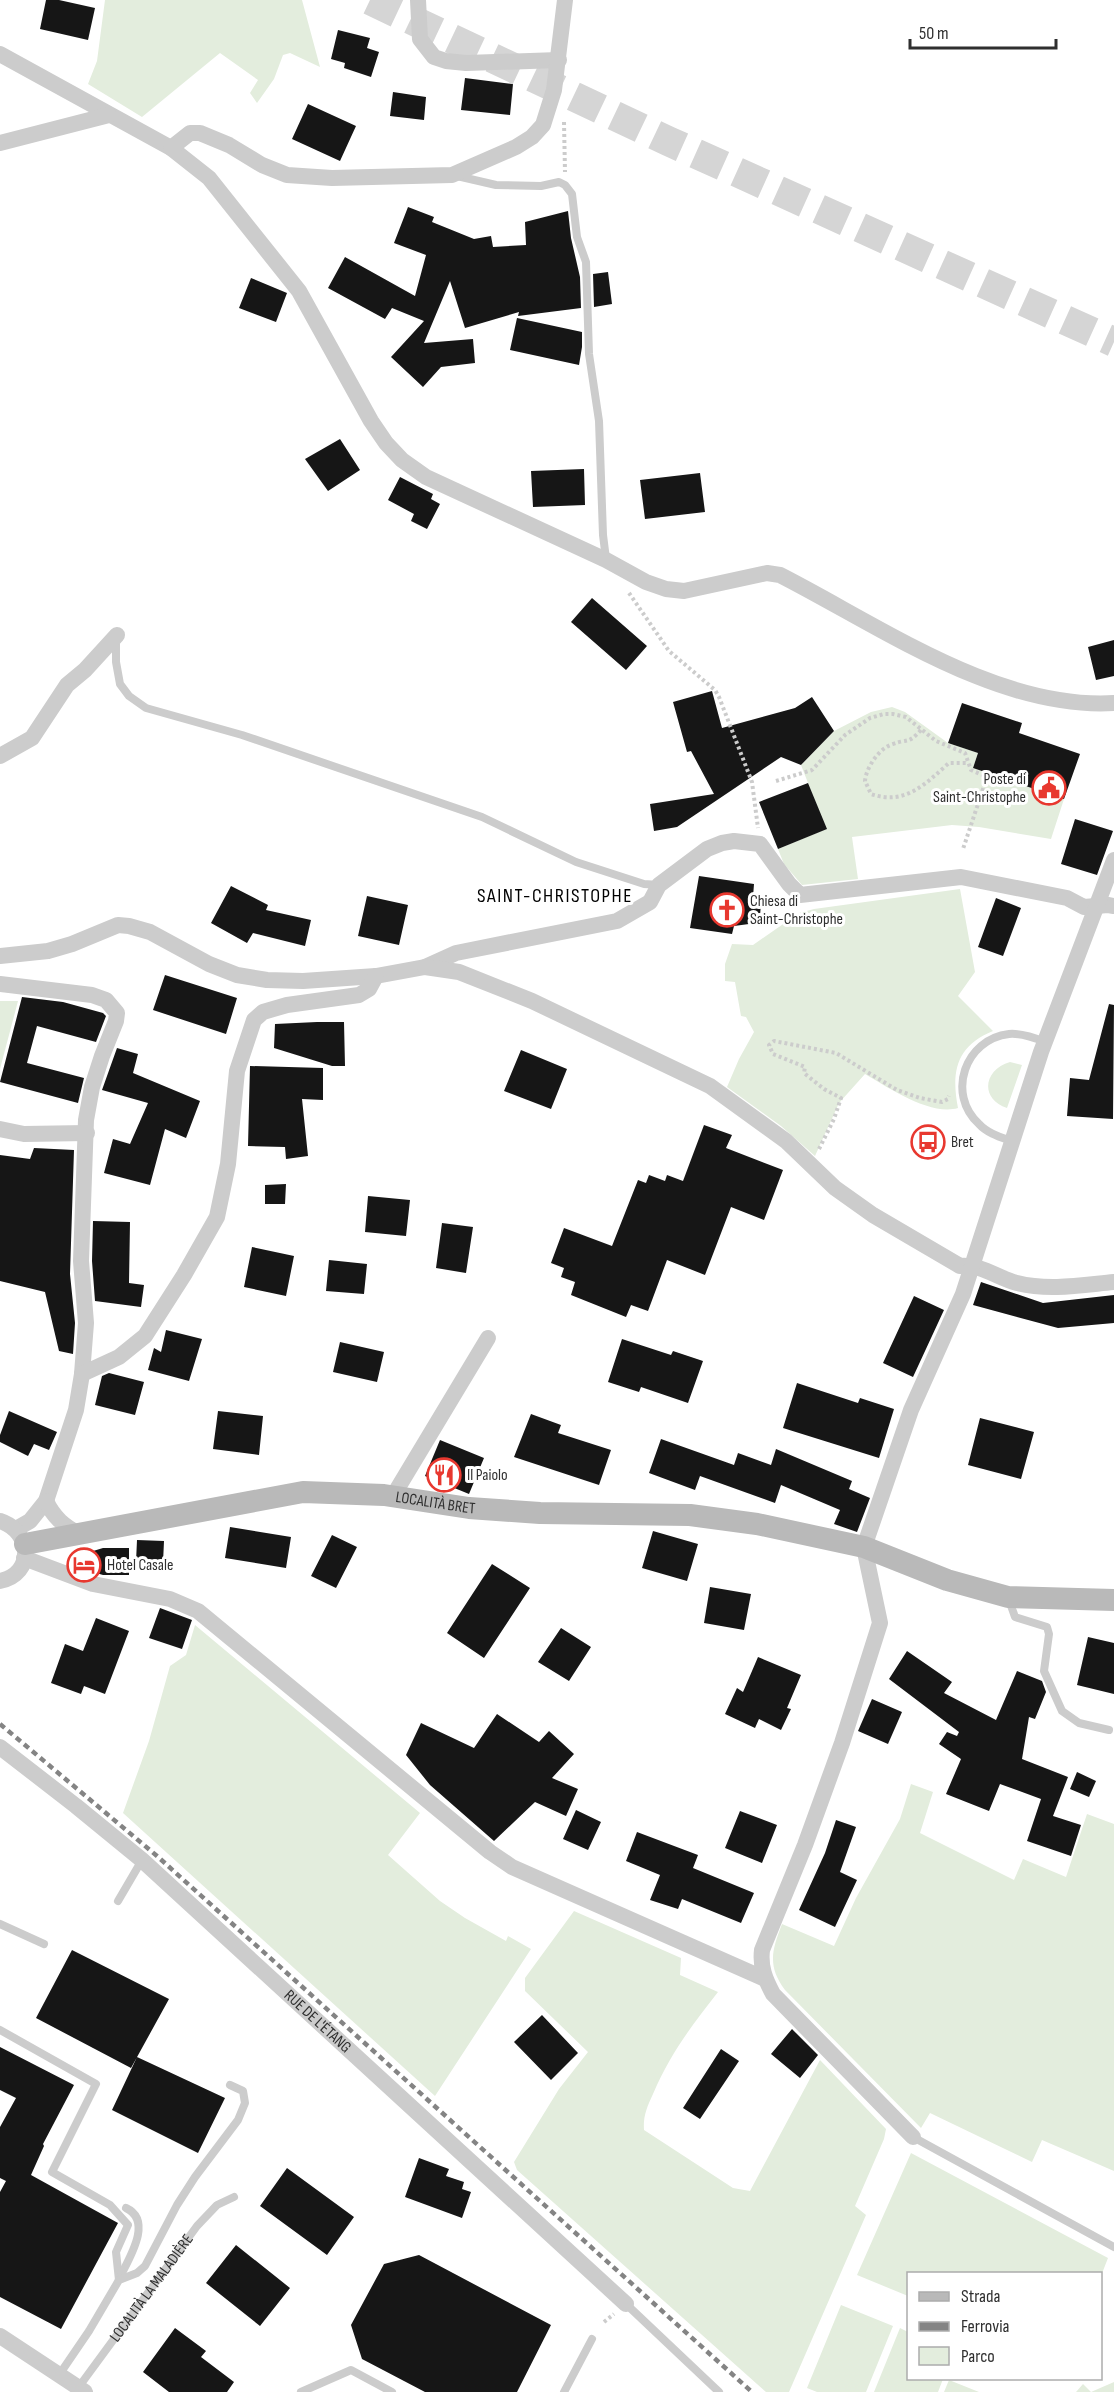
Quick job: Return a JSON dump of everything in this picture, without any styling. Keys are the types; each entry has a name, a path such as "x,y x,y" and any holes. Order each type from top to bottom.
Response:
{"street":[{"path":"418,0 420,39 434,57 466,63 559,60"},
{"path":"171,148 190,132 201,133 228,145 262,165 287,174 332,178 452,175 516,147 532,137 543,125 554,90 565,0"},
{"path":"0,54 171,148 209,178 299,291 371,421 386,443 402,460 426,477 606,560 646,582 666,589 684,591 767,573 780,575 866,623 994,684 1033,694 1096,704 1114,703"},
{"path":"0,143 109,115"},
{"path":"0,756 32,738 67,685 85,670 117,635"},
{"path":"0,956 56,949 118,926 150,932 210,964 237,975 267,980 303,981 376,976 425,967 456,953 617,921 650,902 659,885 707,849 734,841 760,844 789,884 800,895 961,877 1067,898 1084,907 1114,906"},
{"path":"913,2136 774,1994 765,1979 760,1963 762,1950 805,1845 835,1763 880,1623 857,1545 911,1410 952,1322 1045,1042 1114,860"},
{"path":"425,967 459,972 532,1001 710,1086 786,1141 835,1188 873,1215 960,1266 972,1265 1016,1283 1046,1287 1114,1282"},
{"path":"82,1374 119,1357 145,1336 179,1283 217,1216 228,1164 237,1071 254,1020 263,1012 287,1005 359,995 369,989 376,976"},
{"path":"0,984 92,995 105,1000 117,1012 116,1021 92,1086 86,1120 81,1214 81,1261 86,1323 82,1374 76,1410 46,1501 30,1521 22,1544 20,1569 14,1575 0,1581"},
{"path":"0,1129 24,1134 87,1133"},
{"path":"393,1496 488,1338"},
{"name":"LOCALITÀ BRET","path":"22,1544 81,1535 303,1492 393,1496 469,1508 540,1513 690,1515 757,1524 857,1545 947,1580 1008,1597 1114,1600"},
{"path":"46,1501 63,1526 81,1535"},
{"path":"0,1521 22,1544 93,1584 170,1599 198,1611 490,1852 512,1867 765,1979"},
{"name":"RUE DE L'ÉTANG","path":"0,1747 141,1860 626,2304"},
{"name":"LOCALITÀ LA MALADIÈRE","path":"0,2336 81,2390"}],"lane":[{"path":"452,175 496,185 541,186 560,182 566,185 573,194 577,237 586,262 589,354 599,421 606,560"},
{"path":"117,635 116,662 120,684 129,696 147,708 242,735 471,813 499,824 576,862 644,884 659,885"},
{"path":"1011,1141 979,1125 968,1112 962,1095 962,1078 968,1061 979,1047 993,1038 1010,1034 1028,1035 1045,1042"},
{"path":"1008,1597 1015,1617 1047,1627 1049,1634 1044,1671 1062,1712 1080,1723 1109,1731"},
{"path":"118,1901 141,1860"},
{"path":"0,1924 44,1944"},
{"name":"LOCALITÀ LA MALADIÈRE","path":"0,2030 96,2084 51,2172 110,2205 128,2225 116,2252 119,2280 89,2331 59,2375"},
{"name":"LOCALITÀ LA MALADIÈRE","path":"119,2280 137,2273 145,2266 195,2176 238,2120 245,2103 243,2091 230,2085"},
{"path":"913,2136 1114,2247"},
{"name":"LOCALITÀ LA MALADIÈRE","path":"81,2390 197,2226 217,2205 234,2197"},
{"path":"119,2280 140,2224 137,2217 126,2208"},
{"path":"626,2304 719,2392"},
{"path":"564,2392 592,2339"},
{"path":"301,2392 351,2370 392,2392"}],"path":[{"path":"554,90 564,111 566,185"},
{"path":"606,560 669,651 714,690 719,698 753,782 760,844"},
{"path":"776,781 812,770 845,735 870,718 893,714 906,717 936,741 964,753 971,770 987,777 963,849"},
{"path":"921,730 911,740 893,743 887,747 869,767 864,781 871,794 880,798 907,795 930,782 949,763 968,763"},
{"path":"811,1164 842,1098 824,1089 804,1073 805,1067 773,1054 769,1045 774,1041 836,1053 897,1090 920,1098 942,1102 948,1099 950,1088"}],"green space":[{"path":"105,0 302,0 320,67 290,53 283,55 274,79 257,103 250,93 258,80 220,53 142,117 88,84 97,61"},
{"path":"892,707 905,712 948,743 978,753 973,768 1064,799 1051,839 979,827 952,825 852,837 858,879 802,885 784,864 778,849 826,829 801,765 834,731 871,712"},
{"path":"960,889 975,972 958,996 993,1031 971,1044 959,1062 955,1083 958,1108 935,1108 923,1104 865,1074 839,1103 815,1156 781,1126 727,1087 754,1032 746,1017 741,1016 735,982 725,981 725,964 732,944 753,945 799,913 814,909"},
{"path":"0,1001 18,1001 0,1069"},
{"path":"1010,1062 1022,1065 1007,1108 992,1098 988,1084 995,1071"},
{"path":"195,1625 420,1813 388,1855 440,1901 465,1918 506,1941 508,1936 531,1949 435,2096 123,1813 149,1741 170,1666 186,1655"},
{"path":"911,1784 933,1792 920,1833 1014,1880 1023,1859 1066,1877 1087,1814 1114,1824 1114,2171 1042,2140 1032,2162 930,2113 921,2128 785,1990 779,1981 773,1958 782,1924 834,1946 856,1898 900,1819"},
{"path":"574,1911 681,1958 680,1975 718,1992 667,2065 647,2107 644,2130 733,2188 750,2191 820,2060 886,2129 884,2139 855,2206 866,2215 789,2392 766,2392 517,2170 514,2162 559,2089 588,2052 525,1991 525,1978"},
{"path":"911,2153 1108,2258 1102,2273 907,2272 907,2296 857,2275"},
{"path":"841,2305 893,2326 866,2392 817,2392 807,2388"},
{"path":"900,2328 907,2332 907,2380 943,2380 938,2392 874,2392"},
{"path":"949,2380 979,2392 944,2392"},
{"path":"1114,2382 1114,2392 1091,2392"},
{"path":"1083,2384 1091,2392 1076,2392"}],"building":[{"path":"46,0 59,0 95,8 88,40 40,29"},
{"path":"338,30 370,38 367,48 379,52 371,77 344,68 345,63 331,59"},
{"path":"465,78 513,84 510,115 461,110"},
{"path":"393,92 426,97 424,120 390,116"},
{"path":"308,104 356,126 340,161 292,139"},
{"path":"408,207 434,217 432,222 474,239 491,236 493,247 526,245 525,222 568,211 571,238 580,277 581,308 518,316 519,312 465,328 450,281 424,343 473,339 475,363 441,367 423,387 391,357 424,321 392,308 385,319 328,288 345,257 415,296 426,255 394,243"},
{"path":"608,272 612,304 594,307 593,274"},
{"path":"251,278 287,293 276,322 239,308"},
{"path":"517,318 582,332 579,365 510,350"},
{"path":"340,439 360,470 328,491 305,459"},
{"path":"584,469 585,505 533,507 531,471"},
{"path":"700,473 705,512 645,519 640,480"},
{"path":"400,477 433,494 431,499 440,504 427,529 411,521 414,514 388,500"},
{"path":"592,598 647,646 626,670 571,622"},
{"path":"1114,640 1114,676 1096,680 1088,647"},
{"path":"712,691 722,728 795,708 812,697 834,731 801,765 781,757 677,827 654,831 650,804 714,794 691,751 687,752 673,702"},
{"path":"962,703 1022,723 1019,733 1080,754 1064,799 973,768 978,753 948,743"},
{"path":"808,783 827,829 778,849 759,802"},
{"path":"1075,819 1113,831 1097,875 1061,864"},
{"name":"Chiesa di Saint-Christophe","path":"699,876 754,884 753,897 761,903 760,916 749,924 734,926 732,934 690,928"},
{"path":"231,886 268,905 266,910 311,920 305,946 253,933 247,943 211,923"},
{"path":"367,896 408,905 399,945 358,936"},
{"path":"996,898 1021,908 1003,956 978,947"},
{"path":"165,975 237,998 226,1034 153,1010"},
{"path":"22,997 63,1002 103,1013 106,1016 96,1042 37,1026 27,1063 84,1078 78,1103 0,1082"},
{"path":"1109,1004 1114,1005 1113,1119 1067,1116 1070,1078 1089,1080"},
{"path":"344,1022 345,1066 332,1066 274,1048 275,1024"},
{"path":"117,1048 138,1054 133,1073 200,1101 186,1138 165,1129 150,1185 104,1173 113,1139 130,1144 148,1103 102,1090"},
{"path":"521,1050 567,1069 551,1109 504,1091"},
{"path":"250,1066 323,1068 323,1100 302,1099 308,1156 286,1159 285,1147 248,1146"},
{"path":"704,1125 732,1135 726,1148 783,1170 764,1220 731,1207 705,1275 667,1260 648,1311 631,1305 626,1317 571,1295 575,1282 561,1277 564,1268 551,1263 564,1228 612,1246 638,1180 646,1183 649,1175 665,1181 667,1175 683,1181"},
{"path":"34,1148 74,1150 70,1274 75,1323 73,1354 59,1351 45,1292 0,1281 0,1155 30,1159"},
{"path":"286,1184 285,1204 265,1204 265,1185"},
{"path":"368,1196 410,1200 406,1236 365,1232"},
{"path":"93,1221 130,1222 129,1283 144,1285 141,1307 95,1301 92,1261"},
{"path":"442,1223 473,1227 466,1273 436,1268"},
{"path":"252,1247 294,1256 286,1296 244,1287"},
{"path":"329,1260 367,1264 364,1294 326,1291"},
{"path":"981,1282 1043,1303 1114,1295 1114,1323 1058,1328 973,1305"},
{"path":"914,1296 944,1310 913,1377 883,1363"},
{"path":"166,1330 202,1339 189,1381 148,1370 154,1348 161,1352"},
{"path":"622,1339 671,1355 673,1351 703,1361 688,1403 641,1387 639,1392 608,1382"},
{"path":"340,1342 384,1352 377,1382 333,1372"},
{"path":"109,1373 144,1382 135,1415 95,1405 102,1376"},
{"path":"797,1383 858,1403 860,1398 894,1409 879,1458 783,1428"},
{"path":"9,1411 57,1432 49,1450 34,1444 28,1456 0,1442 0,1435"},
{"path":"218,1411 263,1416 259,1455 213,1449"},
{"path":"531,1414 561,1425 558,1433 611,1450 599,1485 514,1457"},
{"path":"980,1418 1034,1432 1021,1479 968,1465"},
{"path":"661,1439 734,1465 738,1453 771,1465 776,1449 852,1481 849,1489 870,1498 857,1532 834,1524 840,1510 781,1485 775,1503 700,1476 695,1490 649,1473"},
{"path":"440,1440 484,1458 469,1494 425,1476"},
{"path":"230,1527 291,1537 286,1568 225,1558"},
{"path":"653,1531 698,1544 687,1581 642,1568"},
{"path":"332,1535 357,1547 336,1588 311,1576"},
{"path":"137,1540 164,1541 163,1563 136,1562"},
{"path":"103,1548 129,1548 129,1575 103,1575 79,1568 80,1555"},
{"path":"492,1564 530,1588 484,1658 447,1633"},
{"path":"710,1587 751,1594 744,1630 704,1623"},
{"path":"160,1608 192,1620 182,1649 149,1638"},
{"path":"96,1618 129,1631 105,1694 84,1686 81,1694 51,1683 65,1644 83,1651"},
{"path":"561,1628 591,1647 569,1681 538,1662"},
{"path":"1088,1637 1114,1643 1114,1694 1077,1685"},
{"path":"907,1651 952,1682 944,1693 996,1720 1017,1671 1042,1681 1046,1692 1035,1719 1029,1717 1022,1759 1068,1777 1053,1816 1081,1825 1071,1856 1027,1841 1041,1799 1000,1784 989,1811 946,1794 961,1759 939,1744 947,1732 957,1736 959,1732 889,1679"},
{"path":"758,1657 801,1675 787,1708 791,1709 781,1730 759,1719 755,1728 725,1714 737,1688 743,1692"},
{"path":"872,1699 902,1712 888,1744 858,1731"},
{"path":"497,1714 539,1742 549,1731 574,1754 552,1778 578,1789 566,1816 535,1802 494,1841 430,1785 406,1755 421,1723 474,1748"},
{"path":"1077,1772 1096,1781 1089,1797 1070,1789"},
{"path":"576,1810 601,1822 588,1850 563,1839"},
{"path":"740,1811 777,1825 762,1863 725,1848"},
{"path":"836,1820 856,1827 840,1872 857,1880 835,1927 799,1910 825,1853"},
{"path":"637,1832 698,1855 693,1868 754,1893 741,1923 682,1899 678,1909 650,1900 660,1875 626,1861"},
{"path":"72,1950 169,1999 131,2068 36,2018"},
{"path":"542,2015 578,2053 551,2080 514,2042"},
{"path":"792,2029 818,2055 800,2078 771,2054"},
{"path":"0,2047 74,2085 43,2144 31,2175 118,2223 61,2329 0,2297 0,2192 6,2181 0,2178 0,2127 16,2098 0,2090"},
{"path":"721,2049 739,2061 700,2119 683,2108"},
{"path":"137,2057 225,2098 198,2153 112,2110"},
{"path":"419,2158 449,2169 446,2176 464,2182 462,2189 471,2192 462,2218 405,2197"},
{"path":"287,2168 354,2217 327,2255 260,2206"},
{"path":"236,2245 290,2288 260,2326 206,2283"},
{"path":"419,2255 551,2325 517,2392 425,2392 362,2359 351,2325 384,2264"},
{"path":"175,2328 206,2351 201,2357 234,2382 227,2392 169,2392 143,2372"}],"tunnel":[{"path":"370,0 668,141 1114,342"}],"railway":[{"path":"0,1724 157,1856 752,2392"}],"place":[{"name":"Poste di Saint-Christophe","path":"1049,788"},
{"name":"Chiesa di Saint-Christophe","path":"727,910"},
{"name":"Bret","path":"928,1142"},
{"name":"Il Paiolo","path":"444,1475"},
{"name":"Hotel Casale","path":"84,1565"}],"district":[{"name":"SAINT-CHRISTOPHE","path":"555,896"}]}
